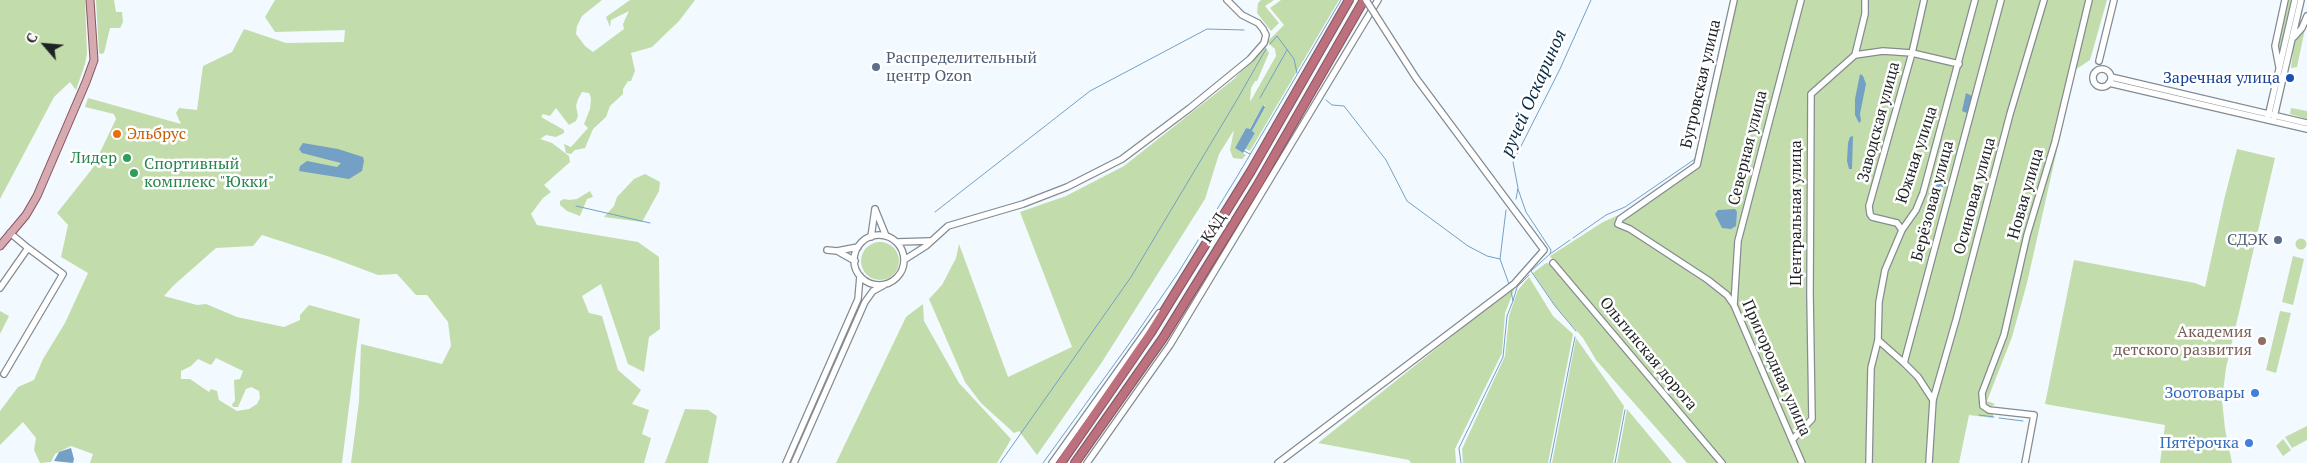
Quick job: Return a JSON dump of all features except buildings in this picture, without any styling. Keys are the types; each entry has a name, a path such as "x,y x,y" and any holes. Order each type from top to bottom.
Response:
{"highway":[{"name":"КАД","path":"1061,463 1150,334 1251,171 1349,0"},
{"name":"КАД","path":"1075,463 1163,338 1257,186 1365,0"}],"main road":[{"path":"0,246 37,196 94,60 90,0"}],"street":[{"path":"904,260 948,226 1023,204 1067,187 1122,159 1190,108 1250,59 1264,43 1266,35 1264,28 1242,15 1227,0"},
{"path":"1278,463 1514,284 1544,250 1416,78 1365,0"},
{"path":"1087,463 1174,337 1378,0"},
{"name":"Бугровская улица","path":"1618,224 1620,219 1697,166 1734,0"},
{"name":"Северная улица","path":"1734,305 1738,242 1801,0"},
{"path":"1865,0 1865,14 1855,55 1883,50 1912,53 1959,64"},
{"name":"Заводская улица","path":"1902,230 1897,223 1872,216 1869,211 1912,53 1924,0"},
{"name":"Южная улица","path":"1869,463 1872,368 1878,340 1879,302 1884,270 1902,230 1916,210 1923,193 1975,0"},
{"name":"Берёзовая улица","path":"1904,363 2001,0"},
{"name":"Осиновая улица","path":"1929,463 1933,400 1964,293 2010,114 2044,0"},
{"name":"Новая улица","path":"2025,463 2034,414 1988,410 1983,406 1982,393 2004,335 2027,235 2055,142 2089,0"},
{"path":"2099,61 2114,0"},
{"path":"2280,67 2274,46 2285,0"},
{"path":"2271,117 2295,0"},
{"path":"2271,117 2301,0"},
{"path":"2292,38 2302,28 2307,16"},
{"name":"Центральная улица","path":"1792,440 1812,419 1811,94 1855,55"},
{"path":"2110,80 2271,117 2307,123"},
{"path":"2271,117 2307,129"},
{"path":"871,237 875,209 886,236"},
{"name":"Пригородная улица","path":"1618,224 1630,229 1708,280 1727,295 1734,305 1802,463"},
{"path":"4,374 63,274 10,233"},
{"path":"827,250 837,251 858,247 871,237 886,236 897,242 908,243 924,240 930,241"},
{"path":"794,463 865,302 873,291 896,279 900,274 904,260 901,248 897,242"},
{"path":"854,261 858,247"},
{"path":"0,288 28,248"},
{"path":"786,463 858,299 860,276 854,261 837,251"},
{"name":"Ольгинская дорога","path":"1553,263 1722,463"},
{"path":"860,276 871,283 884,285"},
{"path":"1052,463 1184,279"},
{"path":"1878,340 1918,377 1933,400"}],"green space":[{"path":"0,0 85,0 87,54 76,90 70,82 54,97 0,199"},
{"path":"96,0 114,0 116,12 122,12 123,22 120,28 110,28 104,53 101,54 99,53"},
{"path":"275,0 602,0 582,16 577,26 576,34 585,46 593,52 624,29 623,24 629,11 611,20 610,27 606,17 630,0 695,0 679,21 652,47 631,53 635,71 631,81 628,81 623,89 623,94 610,106 606,117 593,129 585,148 575,150 571,154 566,153 564,144 571,147 588,128 584,124 590,109 591,98 589,93 582,92 576,106 578,116 576,121 569,125 556,108 550,116 543,114 541,117 564,130 564,133 556,137 546,135 540,139 552,143 569,156 570,162 544,185 551,192 543,198 531,214 537,225 638,242 659,257 660,329 649,337 644,372 628,364 601,284 582,296 589,313 602,316 618,370 641,390 632,404 649,410 642,434 651,438 644,463 351,463 359,401 361,344 442,364 451,346 448,322 427,295 416,295 397,274 378,275 262,235 253,246 216,248 164,296 197,305 206,304 237,317 284,327 300,320 300,315 309,305 360,319 342,463 90,463 93,454 71,446 55,454 51,462 40,463 34,450 36,438 23,422 0,445 0,411 18,387 34,380 43,359 65,323 88,273 61,257 68,225 57,213 92,169 116,119 114,114 85,107 88,98 181,124 176,113 179,108 197,110 203,66 232,52 244,29 286,43 344,42 345,30 275,32 265,17","holes":["216,358 243,371 240,379 234,380 235,401 232,404 233,407 238,407 246,389 251,387 259,391 260,398 257,404 249,409 237,411 219,400 217,391 211,389 209,392 190,379 181,379 181,371 191,366 198,359 211,365"]},
{"path":"1261,0 1274,0 1265,6 1279,23 1271,31 1257,13 1258,3"},
{"path":"1281,0 1339,0 1250,151 1245,149 1255,133 1252,131 1265,105 1263,105 1249,130 1246,128 1235,148 1246,155 1242,159 1233,158 1230,150 1234,130 1219,154 1205,199 1102,362 1037,455 1019,431 1014,433 981,403 965,382 929,299 942,285 956,258 959,244 1008,377 1072,347 1020,212 1066,196 1124,166 1234,79 1265,46 1269,53 1257,81 1255,81 1251,88 1250,102 1276,56 1275,49 1267,42 1284,25 1270,8"},
{"path":"1732,0 2107,0 2090,60 2075,70 2027,283 2012,337 1987,401 1995,404 1987,410 1993,413 1993,418 1969,415 1959,463 1687,463 1596,360 1583,338 1556,307 1533,273 1546,263 1551,264 1554,262 1550,256 1603,222 1628,211 1696,164"},
{"path":"2288,0 2292,0 2281,50 2278,52 2276,48"},
{"path":"2305,29 2297,67 2291,68 2294,43"},
{"path":"2291,108 2307,111 2307,119 2290,114"},
{"path":"2237,149 2275,158 2226,368 2222,400 2225,429 2232,463 2160,463 2165,425 2045,404 2074,260 2195,283 2205,287"},
{"path":"645,174 660,182 659,191 642,222 604,217 614,206 617,197 634,179"},
{"path":"590,191 593,197 587,199 580,216 567,211 560,205 560,201 564,199 577,199"},
{"path":"2301,238 2307,244 2301,250 2295,244"},
{"path":"880,242 887,243 893,248 898,254 898,268 893,274 887,279 880,280 873,279 867,274 862,268 861,261 862,254 867,248 873,243"},
{"path":"2293,256 2304,259 2293,305 2282,302"},
{"path":"1529,277 1553,316 1573,334 1548,463 1463,463 1462,449 1505,356 1509,316 1518,290"},
{"path":"1516,285 1505,313 1502,353 1455,449 1456,463 1411,463 1409,460 1318,443"},
{"path":"923,304 924,321 959,383 1011,439 1010,441 997,463 836,463 906,317"},
{"path":"0,311 9,316 0,334"},
{"path":"2280,311 2291,313 2276,373 2266,370"},
{"path":"1576,338 1624,406 1613,463 1552,463"},
{"path":"685,409 708,410 717,416 708,463 665,463"},
{"path":"1627,409 1672,463 1617,463"},
{"path":"2307,426 2307,440 2292,448 2285,437"},
{"path":"2283,439 2291,450 2283,456 2276,446"}],"water":[{"path":"1860,74 1863,76 1866,84 1860,114 1861,121 1859,123 1855,115 1855,99"},
{"path":"1966,93 1972,96 1967,113 1962,111"},
{"path":"1263,105 1265,107 1252,131 1255,133 1243,153 1235,148 1246,128 1250,129"},
{"path":"1853,136 1852,169 1849,169 1847,161 1848,143 1850,137"},
{"path":"303,143 338,149 363,157 362,171 349,179 299,171 300,166 307,161 337,167 341,163 302,153 299,149"},
{"path":"1939,167 1947,170 1944,184 1941,191 1937,194 1933,191"},
{"path":"1735,209 1737,212 1736,226 1731,229 1722,228 1715,214 1718,210"},
{"path":"71,448 74,459 73,463 54,461 59,452"}],"waterway":[{"path":"1043,463 1178,273 1341,0"},
{"name":"ручей Оскариноя","path":"1516,199 1518,188 1513,162 1560,69 1591,0"},
{"path":"1573,238 1606,215 1625,207 1695,159 1731,0"},
{"path":"935,212 1090,91 1207,29 1244,30"},
{"path":"1270,44 1277,36 1294,59 1297,73"},
{"path":"1000,463 1131,277 1266,49"},
{"path":"1260,98 1287,50"},
{"path":"1326,100 1332,105 1344,106 1386,160 1407,201 1468,246 1487,256 1500,259"},
{"path":"1244,151 1250,154"},
{"path":"1518,189 1526,212 1551,250 1550,254 1570,240"},
{"path":"576,206 650,223"},
{"name":"ручей Оскариноя","path":"1506,210 1500,259 1509,284"},
{"path":"1550,254 1531,271 1555,306 1576,331"},
{"name":"ручей Оскариноя","path":"1511,291 1513,301 1517,287 1529,275"},
{"name":"ручей Оскариноя","path":"1461,463 1459,448 1503,357 1507,316 1513,301"},
{"path":"1550,463 1575,337"},
{"path":"1615,463 1625,410"},
{"path":"1979,415 1994,417"},
{"path":"1999,418 2023,421"}],"place":[{"name":"Распределительный центр Ozon","path":"876,67"},
{"name":"Заречная улица","path":"2290,78"},
{"name":"Эльбрус","path":"117,134"},
{"name":"Лидер","path":"127,158"},
{"name":"Спортивный комплекс \"Юкки\"","path":"134,173"},
{"name":"СДЭК","path":"2278,240"},
{"name":"Академия детского развития","path":"2262,341"},
{"name":"Зоотовары","path":"2255,393"},
{"name":"Пятёрочка","path":"2249,443"}]}
